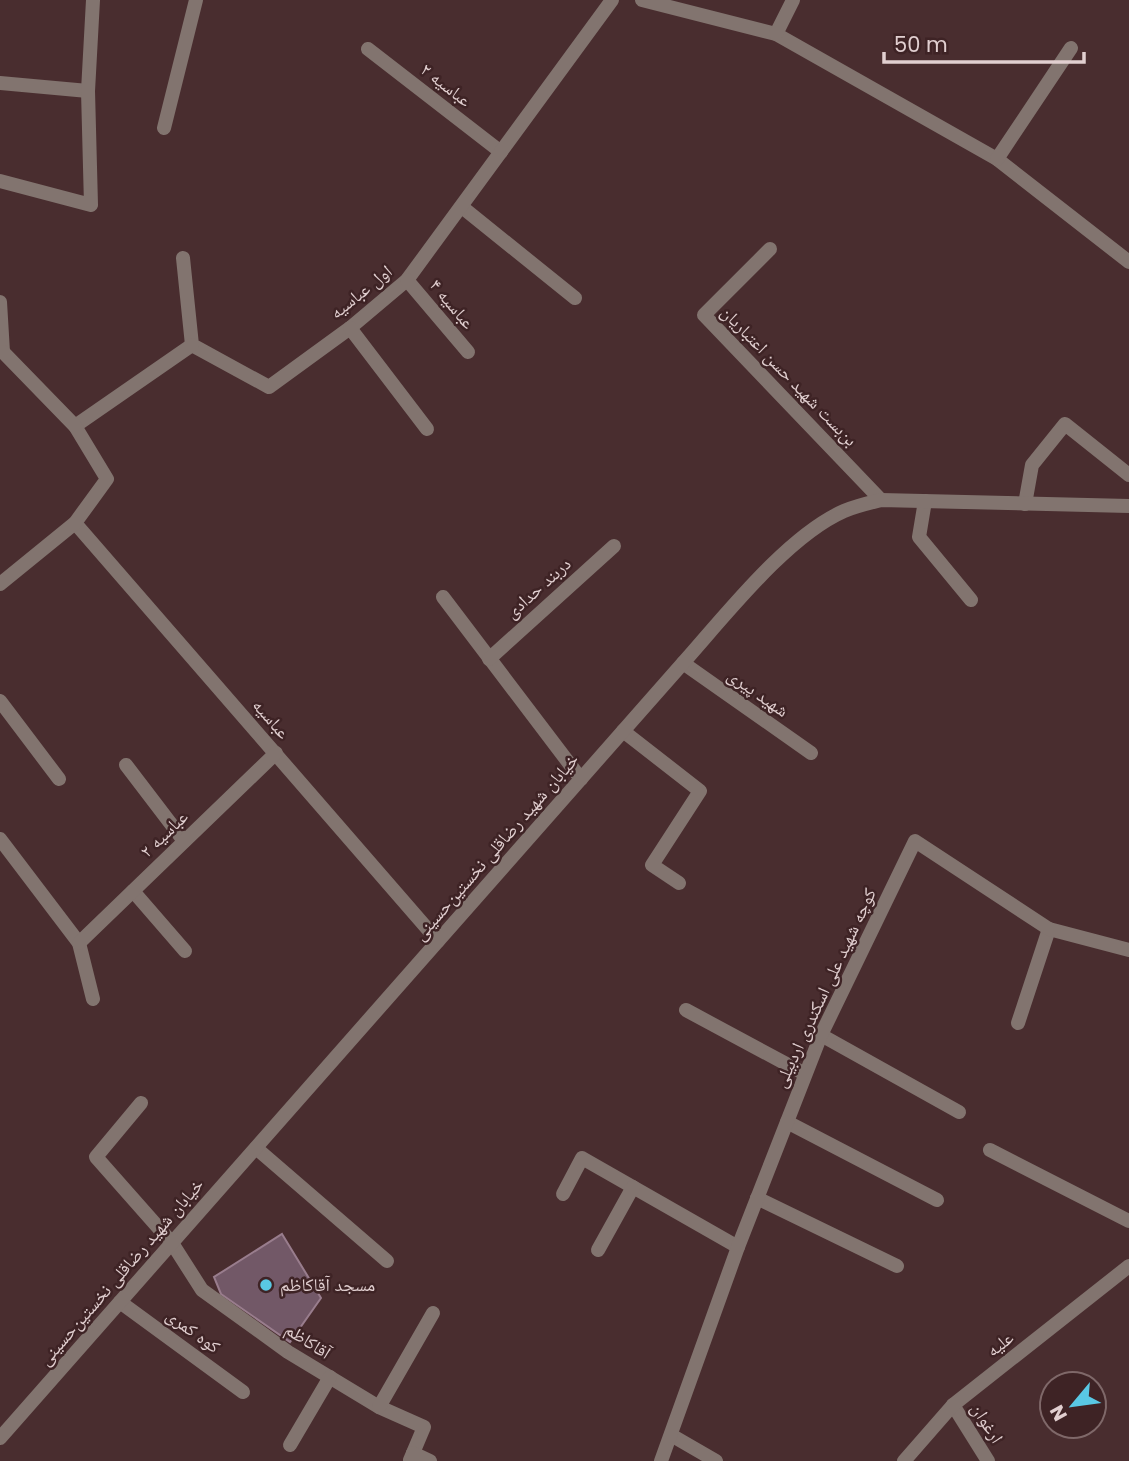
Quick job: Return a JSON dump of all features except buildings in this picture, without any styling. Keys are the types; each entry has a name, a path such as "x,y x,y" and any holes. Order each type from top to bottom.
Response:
{"street":[{"path":"0,181 91,205 88,91 93,0"},
{"path":"164,128 196,0"},
{"name":"اول عباسیه","path":"192,345 269,387 350,328 407,280 612,0"},
{"path":"642,0 776,34 997,159 1129,262"},
{"path":"776,34 793,0"},
{"path":"997,159 1072,48"},
{"name":"عباسیه ۲","path":"368,49 501,152"},
{"path":"0,83 88,91"},
{"path":"462,207 575,298"},
{"name":"بن‌بست شهید حسن اعتباریان","path":"770,249 704,315 881,500"},
{"path":"75,426 192,345 183,258"},
{"name":"عباسیه ۴","path":"407,280 468,352"},
{"path":"0,302 2,353 75,426 107,479 75,523 0,584"},
{"path":"350,328 427,429"},
{"path":"1025,504 1032,465 1065,424 1129,475"},
{"name":"خیابان شهید رضاقلی نخستین‌حسینی","path":"0,1438 683,663 768,569 813,530 844,511 881,500 1129,506"},
{"path":"925,501 919,537 971,600"},
{"name":"عباسیه","path":"75,523 438,941"},
{"name":"دربند حدادی","path":"489,659 614,545"},
{"path":"443,597 581,779"},
{"name":"شهید پیری","path":"683,663 811,753"},
{"path":"0,701 59,779"},
{"path":"623,732 700,791 652,864 678,883"},
{"name":"عباسیه ۲","path":"79,943 276,753"},
{"path":"126,765 184,841"},
{"path":"0,839 79,943 93,999"},
{"name":"کوچه شهید علی اسکندری اردبیلی","path":"662,1461 738,1247 805,1074 821,1035 915,841 1049,929 1129,950"},
{"path":"133,891 185,951"},
{"path":"1018,1023 1049,929"},
{"path":"686,1010 805,1074"},
{"path":"821,1035 959,1112"},
{"name":"آقاکاظم","path":"141,1102 96,1157 172,1243 202,1290 288,1352 379,1407 424,1427 411,1457"},
{"path":"786,1122 937,1200"},
{"path":"256,1148 387,1261"},
{"path":"989,1150 1129,1221"},
{"path":"564,1194 582,1158 738,1247"},
{"path":"597,1250 633,1187"},
{"path":"757,1198 897,1266"},
{"name":"علیه","path":"904,1461 953,1405 1129,1266"},
{"name":"کوه کمری","path":"120,1302 243,1392"},
{"path":"379,1407 433,1313"},
{"path":"290,1444 330,1377"},
{"name":"ارغوان","path":"953,1405 988,1461"},
{"path":"671,1435 716,1461"},
{"path":"411,1457 430,1461"}],"place":[{"name":"مسجد آقاکاظم","path":"266,1285"}]}
